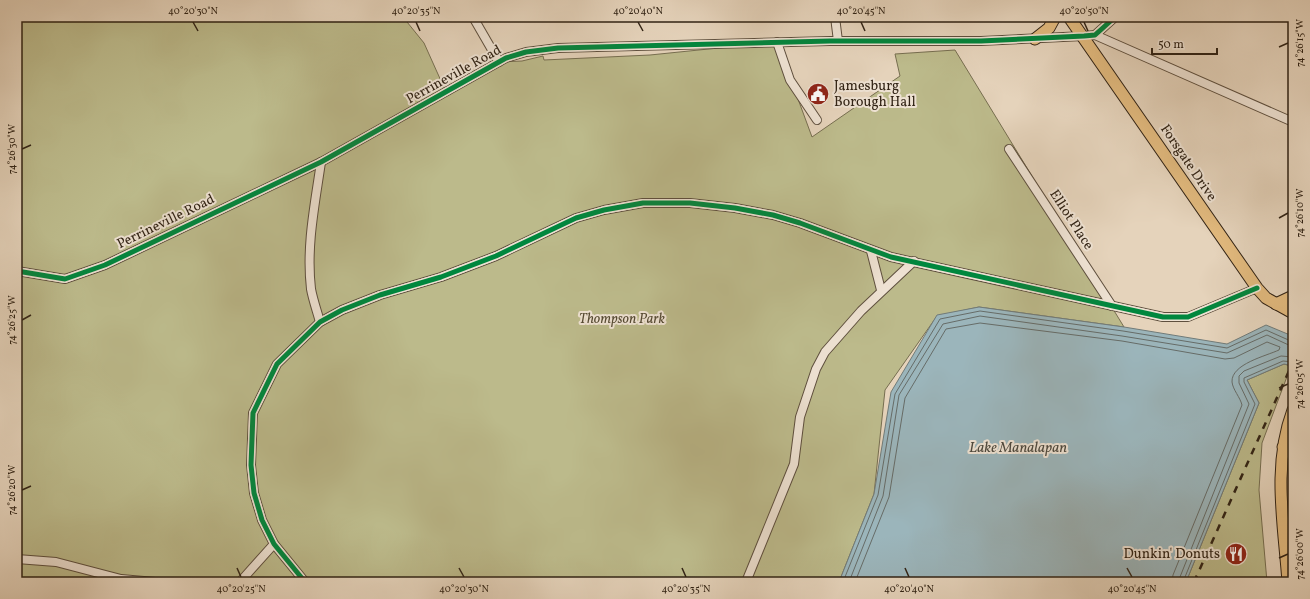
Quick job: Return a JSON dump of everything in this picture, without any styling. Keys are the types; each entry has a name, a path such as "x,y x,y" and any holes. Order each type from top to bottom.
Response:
{"main road":[{"path":"1035,39 1049,28 1055,17"},
{"name":"Forsgate Drive","path":"1069,17 1084,36 1257,288 1276,304 1293,313"},
{"path":"1276,304 1293,296"},
{"path":"1288,582 1280,472 1288,449 1293,410"}],"street":[{"path":"473,17 499,62"},
{"path":"835,17 838,41"},
{"path":"1114,17 1095,35 1293,122"},
{"name":"Perrineville Road","path":"17,272 65,279 83,274 321,162 499,62 526,52 558,48 777,42 981,42 1095,35"},
{"path":"777,42 790,80 817,120"},
{"name":"Elliot Place","path":"1009,148 1112,306"},
{"path":"320,322 312,290 309,267 311,234 321,162"},
{"path":"305,582 274,544 262,520 254,493 251,465 253,413 276,364 320,322 342,310 380,295 441,277 496,256 576,218 604,210 643,203 697,204 735,208 773,215 800,223 871,251 891,257 1163,317 1188,317 1257,288"},
{"path":"871,251 881,290"},
{"path":"746,582 794,464 800,418 816,369 825,352 881,290 914,261"},
{"path":"240,582 274,544"},
{"path":"17,559 56,562 121,579 155,582"}],"green space":[{"name":"Thompson Park","path":"17,17 403,17 424,43 446,92 499,62 522,61 543,56 544,60 650,55 777,42 812,137 900,76 895,54 955,50 1124,327 979,307 937,316 885,390 874,494 839,582 17,582"},
{"path":"1284,364 1291,366 1262,443 1259,490 1267,582 1186,582 1259,403 1247,380"}],"water":[{"name":"Lake Manalapan","path":"979,307 1124,327 1227,344 1266,325 1290,335 1293,343 1293,366 1284,364 1247,380 1259,403 1186,582 839,582 874,494 891,392 937,315"}],"railway":[{"path":"1194,582 1293,362"}],"cycle path":[{"path":"17,271 65,279 105,265 321,162 506,58 526,52 558,48 830,41 981,41 1084,36 1095,35 1115,17"},
{"path":"305,582 274,544 262,520 254,493 251,465 253,413 277,364 320,322 342,310 380,295 441,277 496,256 576,218 604,210 643,203 690,203 735,208 773,215 800,223 891,257 1163,317 1188,317 1257,288"}],"place":[{"name":"Jamesburg Borough Hall","path":"818,94"},
{"name":"Dunkin' Donuts","path":"1236,554"}]}
